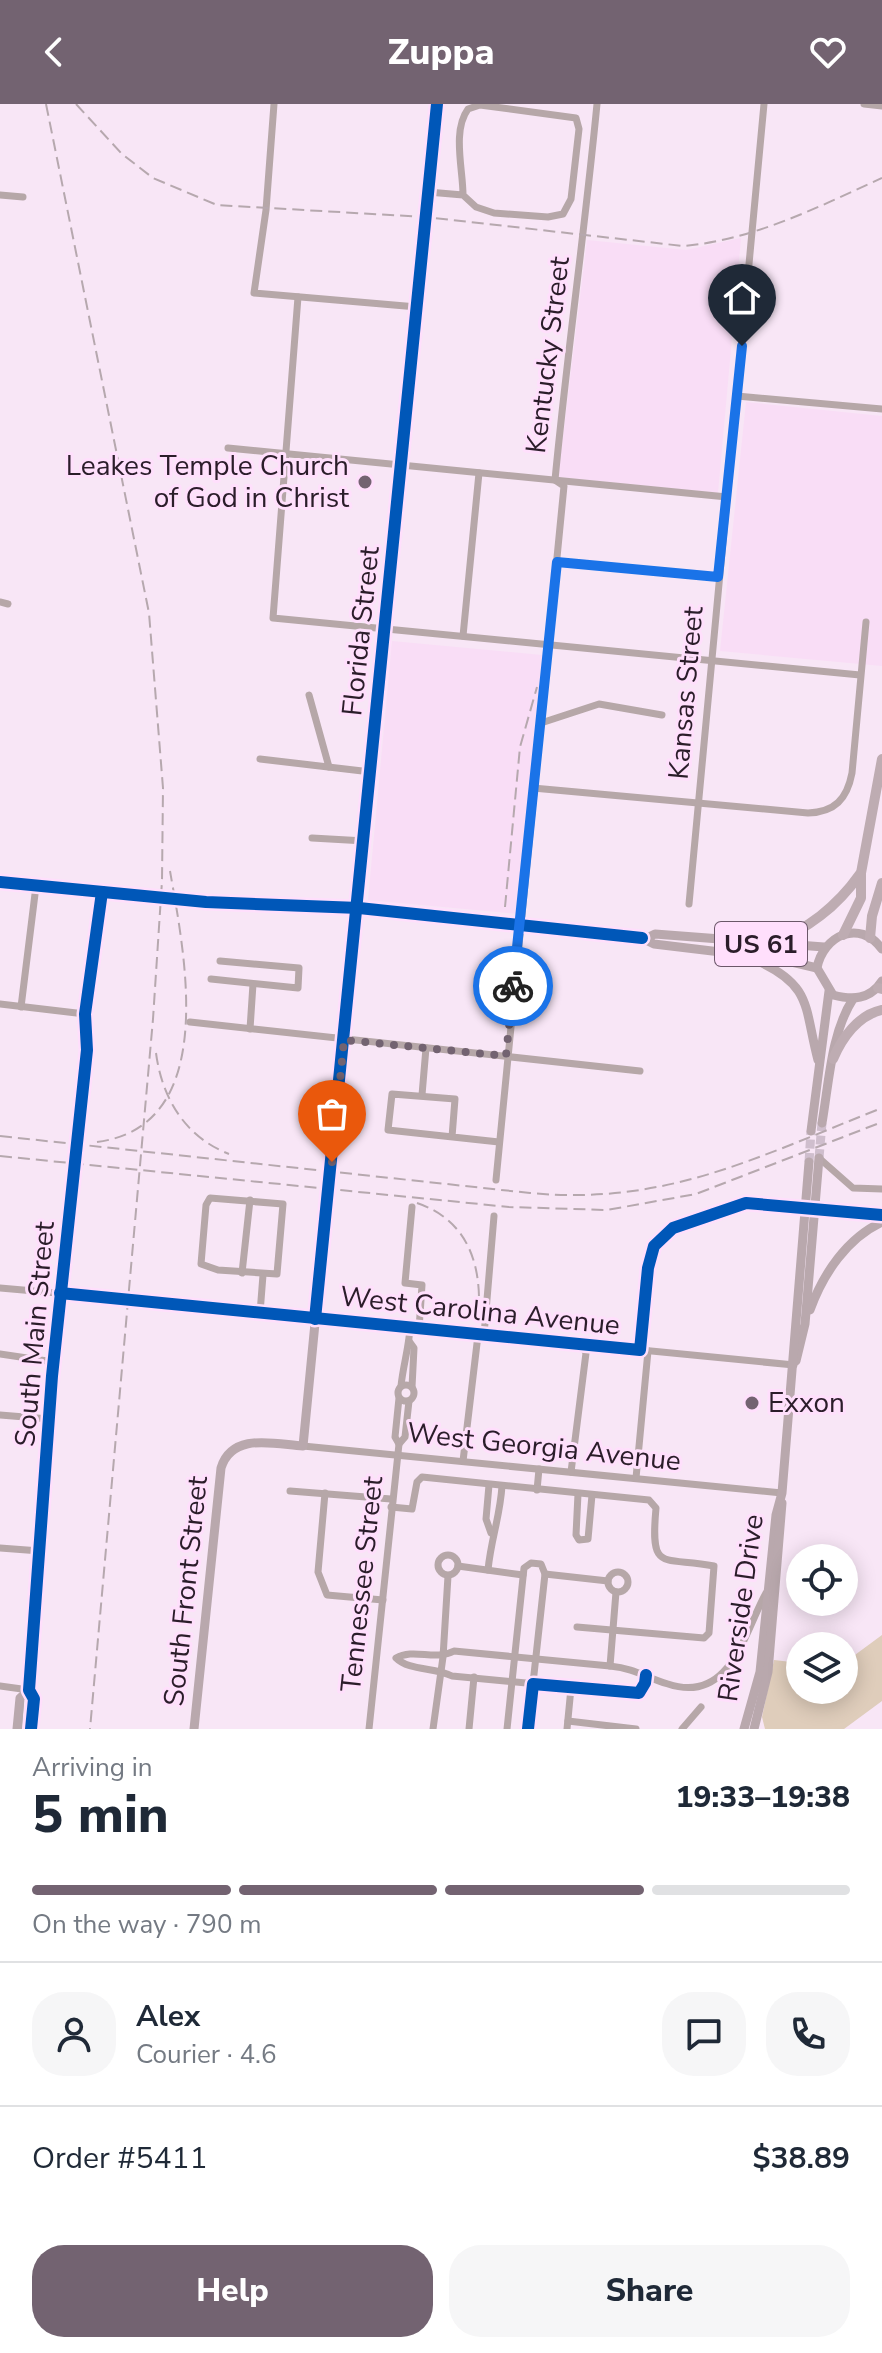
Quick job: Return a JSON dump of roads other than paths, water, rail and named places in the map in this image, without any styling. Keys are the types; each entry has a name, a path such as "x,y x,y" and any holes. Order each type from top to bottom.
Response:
{"highway":[{"path":"843,935 858,911 861,873 882,759"},
{"path":"770,945 818,920 847,893 861,873"},
{"path":"878,942 872,916 882,885"},
{"path":"833,1059 852,1028 864,1017 882,1010"}],"main road":[{"name":"Florida Street","path":"332,1162 437,104"},
{"name":"US 61","path":"0,882 206,902 359,908 647,938 655,934 824,947 852,933 878,942"},
{"name":"US 61","path":"647,938 654,944 817,968 829,991 853,999"},
{"path":"817,968 824,947"},
{"path":"748,956 792,979 805,999 819,1063"},
{"path":"822,1123 845,1011 853,999 881,986"},
{"path":"811,1131 829,991"},
{"name":"Riverside Drive","path":"794,1365 802,1345 805,1324 819,1158"},
{"name":"Riverside Drive","path":"744,1729 760,1672 767,1591 782,1493 794,1365 791,1345 809,1162"},
{"path":"303,1446 325,1221"},
{"path":"805,1324 815,1297 842,1254 865,1231 882,1222"},
{"name":"South Main Street","path":"31,1729 34,1699 29,1690 60,1293"},
{"name":"South Front Street","path":"194,1729 208,1566 224,1457 245,1443 303,1446"},
{"name":"Riverside Drive","path":"754,1729 770,1655 783,1514 782,1493"},
{"name":"South Main Street","path":"17,1729 20,1698 29,1690"}],"street":[{"path":"274,104 266,210 254,293 417,307"},
{"name":"Kentucky Street","path":"496,1180 564,486 555,480 597,104"},
{"name":"Kansas Street","path":"689,904 764,104"},
{"path":"864,104 882,106"},
{"path":"428,192 463,195 483,211 548,217 563,214 571,199 579,129 576,118 480,105 468,109 463,117 459,150 463,195"},
{"path":"0,195 23,197"},
{"path":"298,297 273,618 860,675"},
{"path":"737,396 882,409"},
{"path":"228,448 727,497"},
{"path":"463,636 479,473"},
{"path":"557,562 718,577"},
{"path":"533,788 808,813 833,808 843,799 850,784 866,622"},
{"path":"309,695 329,767"},
{"path":"541,723 596,704 662,715"},
{"path":"260,759 371,772"},
{"path":"312,838 365,841"},
{"path":"21,1007 36,886"},
{"path":"78,1138 87,1050 85,1014 102,892"},
{"path":"211,979 298,988 299,968 220,961"},
{"path":"250,1029 253,984"},
{"path":"0,1004 85,1014"},
{"path":"190,1022 640,1071"},
{"path":"422,1095 426,1048"},
{"path":"452,1137 455,1099 394,1093 388,1130 487,1141 499,1142"},
{"path":"819,1158 853,1188 882,1189"},
{"name":"South Main Street","path":"60,1293 73,1180"},
{"path":"212,1197 250,1200 280,1202 285,1206 279,1271 263,1275 201,1264 206,1205 212,1197"},
{"path":"242,1273 250,1200"},
{"path":"636,1478 648,1268 654,1246 673,1228 746,1203 882,1215"},
{"path":"409,1341 414,1348 414,1395 409,1401 399,1398 398,1391 404,1347 415,1328 422,1285 405,1283 412,1207"},
{"path":"463,1461 494,1216"},
{"path":"260,1313 263,1275"},
{"path":"0,1288 103,1297"},
{"name":"West Carolina Avenue","path":"170,1304 794,1365"},
{"path":"571,1472 586,1353 581,1344"},
{"path":"0,1354 54,1362"},
{"path":"401,1386 412,1387"},
{"name":"Tennessee Street","path":"399,1398 395,1437 399,1444"},
{"name":"Tennessee Street","path":"369,1729 391,1503 397,1455 399,1444 405,1437 409,1401"},
{"path":"0,1415 49,1419"},
{"name":"West Georgia Avenue","path":"303,1446 782,1493"},
{"path":"537,1490 539,1469"},
{"path":"290,1491 325,1493 412,1509 417,1482 422,1477 653,1502 655,1547 662,1558 669,1563 714,1566 716,1572 709,1633 704,1638 577,1627"},
{"path":"488,1570 491,1533 486,1519 489,1485"},
{"path":"491,1533 500,1523 501,1486"},
{"path":"325,1493 318,1572 327,1595 383,1600"},
{"path":"578,1494 576,1535 579,1540 588,1539 592,1495"},
{"path":"0,1548 40,1551"},
{"path":"448,1576 439,1570 441,1558 451,1555 458,1566 523,1575"},
{"path":"507,1729 524,1568 531,1563 541,1564 545,1574 528,1729"},
{"path":"448,1576 454,1574 458,1566"},
{"path":"608,1581 614,1573 626,1576 627,1586 616,1592"},
{"path":"545,1574 608,1581 616,1592 610,1666"},
{"path":"433,1729 443,1657 448,1576"},
{"path":"396,1658 403,1654 443,1657 454,1651 635,1668 680,1687 712,1680 744,1649 767,1591"},
{"path":"377,1655 396,1658 402,1664 440,1670 452,1676 571,1688 639,1693 646,1675"},
{"path":"469,1729 474,1677"},
{"path":"0,1686 29,1690"},
{"path":"571,1688 567,1725 636,1729"},
{"path":"682,1729 701,1707"}],"tunnel":[{"path":"819,1158 822,1123"},
{"path":"809,1162 811,1131"},
{"path":"73,1180 78,1138"},
{"path":"325,1221 332,1162"},
{"path":"103,1297 170,1304"}],"tram line":[{"path":"21,1729 23,1702"}],"railway":[{"path":"46,104 149,613 163,788 162,881 153,1019 90,1729"},
{"path":"76,104 122,154 153,178 217,205 425,217 683,246 709,243 760,229 810,211 882,178"},
{"path":"505,907 520,747 537,687"},
{"path":"97,1142 136,1129 163,1104 178,1071 185,1031 186,988 170,871"},
{"path":"156,1053 164,1085 178,1114 200,1137 229,1154"},
{"path":"0,1136 530,1193 579,1195 626,1192 711,1173 882,1108"},
{"path":"0,1156 509,1207 607,1210 696,1194 882,1122"},
{"path":"417,1203 447,1219 466,1242 476,1271 479,1305"}],"place":[{"name":"Leakes Temple Church of God in Christ","path":"365,482"},
{"name":"Exxon","path":"752,1403"}]}
